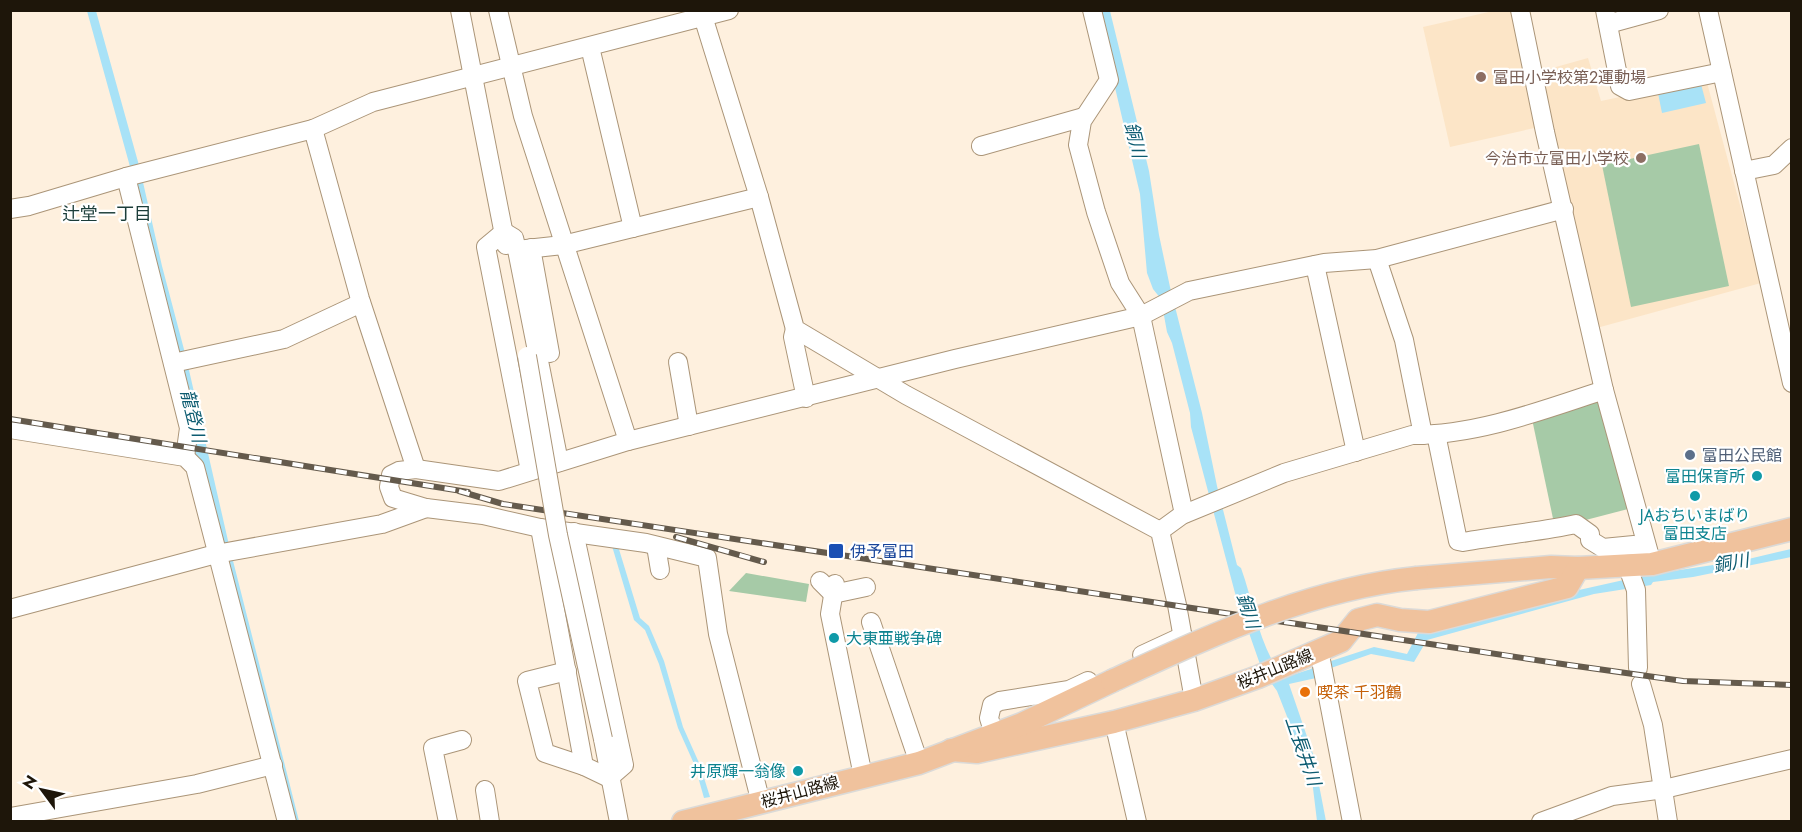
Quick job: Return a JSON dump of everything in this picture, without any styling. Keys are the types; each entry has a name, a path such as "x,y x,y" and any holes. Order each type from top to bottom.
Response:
{"main road":[{"name":"桜井山路線","path":"682,822 710,818 919,763 1058,708 1232,627 1303,601 1395,580 1551,567 1578,568 1642,564 1791,529"},
{"name":"桜井山路線","path":"951,750 977,752 1114,722 1194,700 1258,677 1341,641 1358,620 1377,615 1400,620 1429,622 1567,587 1578,568"}],"street":[{"path":"460,10 504,232 558,535 619,822"},
{"path":"498,10 523,116 628,441"},
{"path":"10,209 29,206 126,177 313,129 373,102 590,47 702,14 729,10"},
{"path":"1092,10 1109,80 1084,117 1078,146 1096,212 1120,283 1141,316 1184,514"},
{"path":"1520,10 1545,132 1642,564"},
{"path":"1659,10 1606,17 1620,86 1629,92 1722,72"},
{"path":"1708,10 1791,383"},
{"path":"702,14 759,197 795,329 793,337 806,398"},
{"path":"590,47 633,228"},
{"path":"981,146 1084,117"},
{"path":"313,129 361,303 416,469"},
{"path":"1744,171 1774,165 1791,148"},
{"path":"126,177 189,428 185,456"},
{"path":"524,249 564,245 759,197"},
{"path":"761,803 718,634 707,558 656,546 540,528 483,515 426,508 393,498 389,487 391,475 399,471 416,469 499,481 628,441 879,380 955,359 1141,316 1189,291 1315,265 1377,259 1564,209"},
{"path":"504,232 514,238 524,249 565,460"},
{"path":"504,232 486,246 530,471"},
{"path":"1377,259 1404,340 1458,541 1543,531 1576,524 1590,534 1590,540 1603,548 1634,545 1643,549 1636,590 1640,676 1653,725 1668,822"},
{"path":"1315,265 1356,452"},
{"path":"173,363 284,339 361,303"},
{"path":"795,329 879,380 1160,531 1168,561 1194,700"},
{"path":"678,362 689,426"},
{"path":"1160,531 1184,514 1284,473 1412,435 1429,435 1494,424 1604,390"},
{"path":"10,429 185,456 195,467 287,822"},
{"path":"10,609 216,554 382,524 426,508"},
{"path":"540,528 584,766"},
{"path":"574,532 624,765 609,778"},
{"path":"656,546 660,570"},
{"path":"863,776 830,614 829,586 866,587"},
{"path":"871,622 919,763"},
{"path":"994,734 989,713 992,705 1000,700 1069,690 1183,636"},
{"path":"1319,650 1353,822"},
{"path":"567,671 527,681 545,753 584,766 609,778"},
{"path":"1114,722 1137,822"},
{"path":"448,822 433,748 462,740"},
{"path":"1541,822 1612,796 1664,789 1791,759"},
{"path":"10,817 197,784 273,765"},
{"path":"485,790 490,822"}],"shaded area":[{"name":"富田小学校第2運動場","path":"1493,11 1513,11 1539,127 1450,147 1423,27"},
{"name":"今治市立富田小学校","path":"1588,58 1601,101 1706,79 1761,283 1593,329 1538,72"}],"green space":[{"path":"1699,144 1729,286 1631,307 1602,165"},
{"path":"1602,398 1628,509 1555,528 1532,419"},
{"path":"746,573 809,584 806,602 729,591"}],"water":[{"name":"龍登川","path":"87,11 96,11 140,169 229,545 299,821 290,821 194,456 196,441 137,192"},
{"path":"1097,11 1110,11 1149,171 1170,287 1237,565 1241,568 1267,649 1281,675 1286,677 1311,669 1317,663 1328,662 1374,647 1407,654 1419,631 1528,605 1579,590 1646,575 1740,561 1791,549 1791,557 1594,594 1427,640 1414,662 1371,654 1331,668 1316,678 1289,684 1313,754 1326,821 1317,821 1312,780 1277,691 1262,670 1235,593 1191,427 1190,413 1172,343 1167,332 1161,299 1153,289 1147,273 1140,194"},
{"path":"1701,84 1706,103 1662,113 1658,93"},
{"path":"612,546 618,546 640,618 649,626 664,661 683,727 700,765 710,797 704,798 695,766 678,728 659,664 645,630 634,620"}],"railway":[{"path":"10,419 468,492"},
{"path":"459,491 503,504 1569,665 1683,681 1792,685"},
{"path":"676,537 764,562"}],"place":[{"name":"富田小学校第2運動場","path":"1481,77"},
{"name":"今治市立富田小学校","path":"1641,158"},
{"name":"富田公民館","path":"1690,455"},
{"name":"富田保育所","path":"1757,476"},
{"name":"JAおちいまばり 富田支店","path":"1695,496"},
{"name":"伊予富田","path":"836,551"},
{"name":"大東亜戦争碑","path":"834,638"},
{"name":"喫茶 千羽鶴","path":"1305,692"},
{"name":"井原輝一翁像","path":"798,771"}],"district":[{"name":"辻堂一丁目","path":"107,214"}],"water label":[{"name":"銅川","path":"1135,140"},
{"name":"銅川","path":"1731,563"},
{"name":"銅川","path":"1248,611"},
{"name":"上長井川","path":"1303,751"}]}
